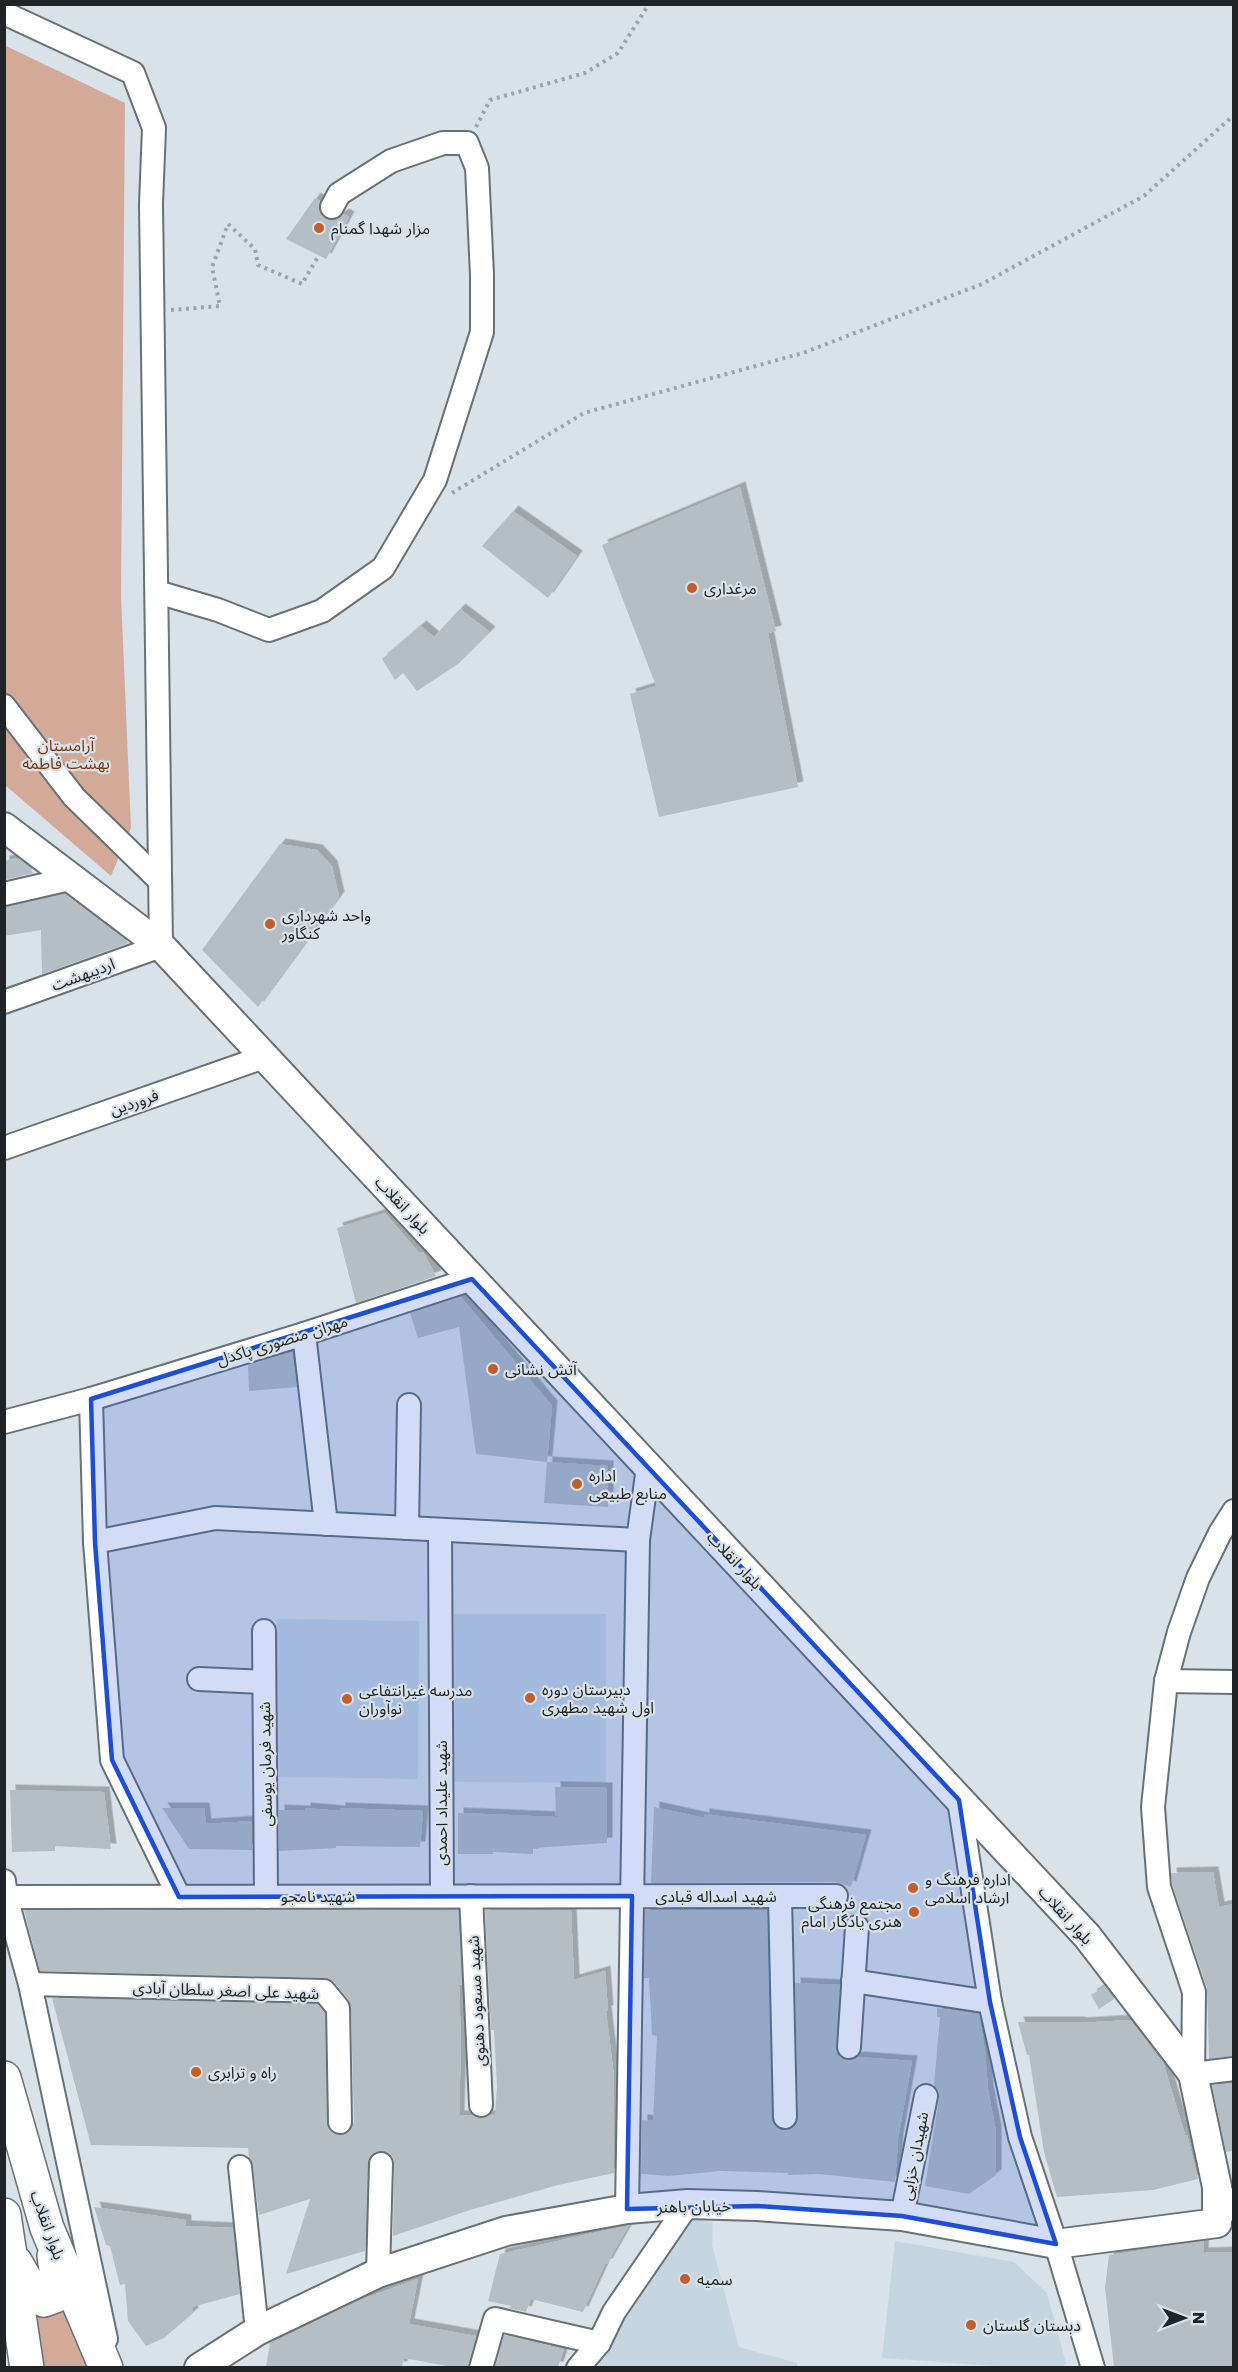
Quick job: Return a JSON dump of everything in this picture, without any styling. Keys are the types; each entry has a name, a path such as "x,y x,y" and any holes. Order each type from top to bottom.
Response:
{"main road":[{"name":"بلوار انقلاب","path":"4,2078 47,2228 106,2367"},
{"path":"4,2215 27,2367"},
{"path":"12,2256 36,2294 44,2300 55,2296 59,2289 58,2271 47,2228"}],"street":[{"path":"4,13 133,73 154,128 151,204 161,946"},
{"path":"157,591 218,610 269,630 322,611 383,568 435,480 482,332 477,168 467,143 443,143 391,161 339,194 332,207"},
{"path":"4,706 74,797 160,881"},
{"name":"بلوار انقلاب","path":"4,827 161,946 1087,1936 1193,2074 1225,2205"},
{"path":"4,894 74,878"},
{"name":"اردیبهشت","path":"4,1002 161,946"},
{"name":"فروردین","path":"4,1148 264,1057"},
{"name":"مهران منصوری پاکدل","path":"4,1422 91,1399 304,1334 472,1279"},
{"path":"304,1334 326,1524"},
{"path":"91,1399 95,1542 112,1760 179,1897"},
{"path":"407,1528 409,1405"},
{"path":"627,2209 638,1540 648,1467"},
{"path":"1233,1511 1198,1578 1166,1682 1153,1807 1159,1887 1194,1992 1193,2074 1233,2069"},
{"path":"95,1542 215,1518 638,1540"},
{"name":"شهید علیداد احمدی","path":"440,1530 442,1896"},
{"name":"شهید فرمان یوسفی","path":"264,1631 266,1897"},
{"path":"199,1679 264,1682"},
{"path":"1166,1682 1233,1682"},
{"path":"959,1800 990,2002 1020,2137 1056,2244 1093,2367"},
{"path":"5,1891 30,1984 112,2367"},
{"name":"شهید نامجو","path":"5,1891 179,1897 632,1896"},
{"name":"شهید مسعود دهنوی","path":"471,1896 481,2105"},
{"name":"شهید اسداله قبادی","path":"632,1896 836,1896"},
{"path":"780,1896 785,2117"},
{"path":"849,2046 857,1927"},
{"path":"854,1981 990,2002"},
{"name":"شهید علی اصغر سلطان آبادی","path":"30,1984 324,1991 338,2008 340,2122"},
{"name":"شهیدان خزایی","path":"902,2216 926,2096"},
{"path":"378,2273 381,2164"},
{"path":"240,2167 257,2331"},
{"path":"578,2367 599,2343 614,2312 688,2204"},
{"name":"خیابان باهنر","path":"199,2367 257,2331 378,2273 506,2231 627,2209 688,2204 756,2206 902,2216 1056,2244 1225,2205"},
{"path":"481,2367 495,2319 599,2343"}],"path":[{"path":"467,143 490,100 585,73 618,53 649,4"},
{"path":"413,516 584,413 803,353 982,284 1144,196 1233,115"},
{"path":"152,312 219,306 212,267 228,224 255,249 258,265 302,284 319,255"}],"highlighted area":[{"path":"472,1279 959,1800 990,2002 1020,2137 1056,2244 902,2216 757,2206 627,2209 632,1896 179,1897 112,1760 95,1542 91,1399"}],"shaded area":[{"name":"دبیرستان دوره اول شهید مطهری","path":"454,1614 606,1614 606,1783 454,1782"},
{"name":"مدرسه غیرانتفاعی نوآوران","path":"277,1619 419,1621 418,1779 276,1777"},
{"name":"سمیه","path":"690,2218 713,2222 712,2245 739,2347 797,2363 797,2368 597,2368 626,2313"},
{"name":"دبستان گلستان","path":"895,2241 1014,2262 1047,2293 1066,2363 1063,2367 1024,2368 882,2358"}],"green space":[{"name":"آرامستان بهشت فاطمه","path":"4,45 125,103 121,596 131,828 111,876 5,785"},
{"path":"68,2301 95,2367 42,2367 35,2304 48,2316 59,2314"}],"building":[{"name":"مزار شهدا گمنام","path":"315,198 320,201 319,208 325,219 333,220 344,214 349,217 326,259 286,239"},
{"path":"740,487 776,631 768,633 798,787 659,817 630,694 656,686 602,545"},
{"path":"513,511 577,556 548,598 482,546"},
{"path":"460,609 490,632 458,664 417,691 403,673 395,680 382,659 421,626 434,637"},
{"name":"واحد شهرداری کنگاور","path":"280,844 317,850 332,866 339,897 258,1007 202,950"},
{"path":"18,858 33,873 4,880 4,861"},
{"path":"65,894 129,943 42,974 41,930 4,936 4,907"},
{"path":"385,1213 419,1253 423,1252 436,1276 356,1303 337,1228"},
{"name":"آتش نشانی","path":"461,1297 552,1406 547,1462 476,1454 459,1327 418,1338 410,1313"},
{"path":"292,1352 297,1387 249,1391 248,1365"},
{"name":"اداره منابع طبیعی","path":"547,1462 608,1466 608,1507 544,1503"},
{"path":"555,1787 607,1788 607,1843 533,1848 533,1854 493,1852 493,1854 458,1854 458,1813 556,1817"},
{"path":"10,1790 104,1792 111,1849 55,1846 55,1851 12,1852"},
{"path":"654,1807 704,1818 704,1814 866,1835 851,1887 836,1882 651,1883"},
{"path":"162,1808 204,1808 206,1824 252,1821 252,1850 189,1849"},
{"path":"305,1808 340,1811 340,1808 423,1811 420,1847 336,1846 336,1848 279,1851 279,1810 305,1811"},
{"path":"1213,1872 1219,1907 1233,1904 1233,2056 1209,2059 1207,1988 1172,1884 1171,1873"},
{"path":"24,1910 458,1910 462,1984 459,1985 461,2044 459,2116 472,2115 481,2118 495,2114 497,2086 494,2030 491,2030 485,1910 571,1910 574,1980 605,1971 608,2011 606,2011 614,2077 614,2173 558,2185 470,2210 393,2236 393,2157 388,2152 375,2152 370,2156 368,2164 365,2251 286,2274 310,2199 259,2215 253,2166 248,2148 91,2145 52,1998 318,2004 325,2013 327,2123 333,2133 340,2135 347,2133 354,2122 351,2008 348,1999 334,1982 324,1978 40,1971"},
{"path":"645,1910 767,1910 772,2117 778,2128 791,2129 798,2117 795,1983 840,1985 836,2055 848,2060 858,2057 912,2061 898,2139 895,2182 819,2174 788,2175 788,2173 720,2171 669,2176 641,2174 642,2120 653,2121 657,2036 652,2035 649,1978 644,1978"},
{"path":"1105,1986 1114,1999 1099,2009 1091,1995"},
{"path":"937,2008 979,2014 988,2090 996,2131 996,2175 969,2194 925,2186 939,2099 939,2091 934,2085 940,2017 937,2017"},
{"path":"1130,2020 1163,2062 1185,2135 1187,2135 1198,2179 1153,2190 1057,2197 1044,2152 1029,2055 1027,2055 1018,2022 1081,2022 1079,2023"},
{"path":"1233,2083 1233,2151 1226,2152 1212,2085"},
{"path":"94,2207 186,2220 186,2226 233,2228 240,2294 192,2307 193,2313 164,2338 146,2346 128,2321 125,2284 120,2285 110,2246 106,2245"},
{"path":"629,2225 605,2264 583,2312 531,2299 526,2312 488,2301 500,2254"},
{"path":"1204,2241 1203,2253 1233,2252 1233,2367 1114,2367 1105,2288 1109,2255"},
{"path":"418,2279 409,2324 476,2336 468,2367 452,2367 404,2358 402,2367 266,2367 270,2343 362,2299"},
{"path":"504,2335 564,2349 558,2367 495,2367"}],"place":[{"name":"مزار شهدا گمنام","path":"319,228"},
{"name":"مرغداری","path":"692,588"},
{"name":"واحد شهرداری کنگاور","path":"270,924"},
{"name":"آتش نشانی","path":"493,1369"},
{"name":"اداره منابع طبیعی","path":"577,1484"},
{"name":"دبیرستان دوره اول شهید مطهری","path":"530,1698"},
{"name":"مدرسه غیرانتفاعی نوآوران","path":"347,1699"},
{"name":"اداره فرهنگ و ارشاد اسلامی","path":"913,1888"},
{"name":"مجتمع فرهنگی هنری یادگار امام","path":"914,1912"},
{"name":"راه و ترابری","path":"196,2072"},
{"name":"سمیه","path":"685,2279"},
{"name":"دبستان گلستان","path":"971,2325"}]}
